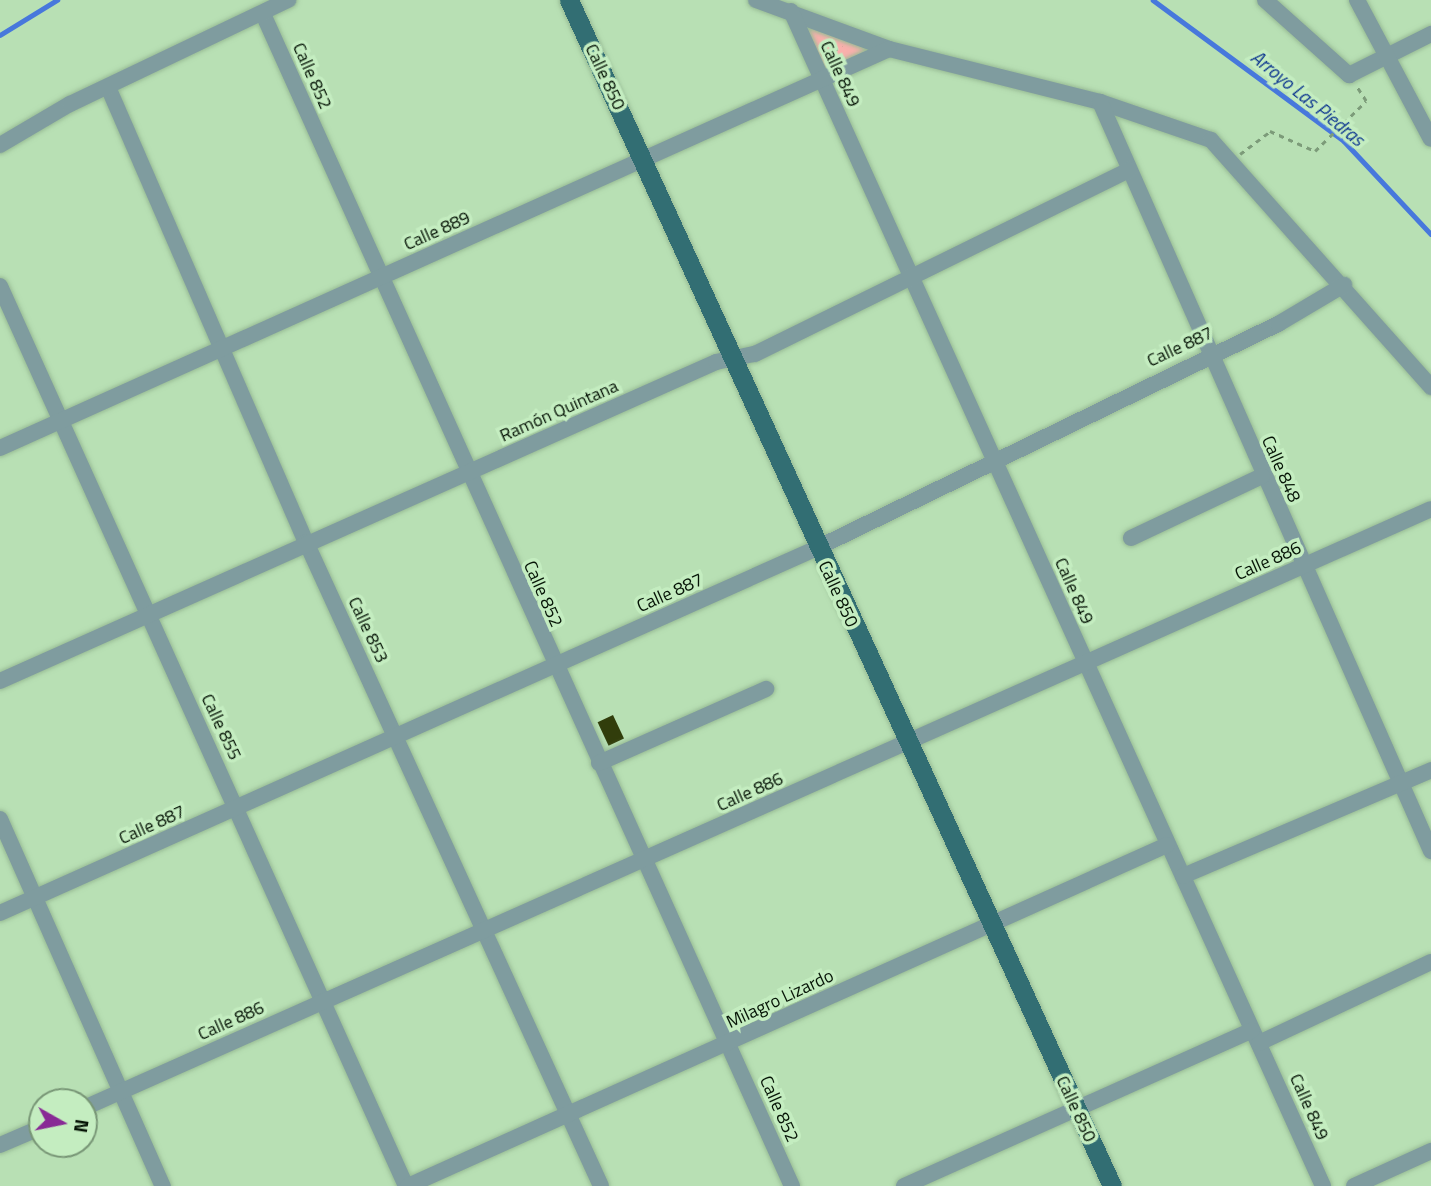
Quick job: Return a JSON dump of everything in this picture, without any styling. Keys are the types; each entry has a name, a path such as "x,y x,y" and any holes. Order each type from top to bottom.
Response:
{"main road":[{"name":"Calle 850","path":"569,0 734,358 817,548 1112,1186"}],"street":[{"path":"0,145 107,87 288,0"},
{"path":"756,0 889,49 1100,102 1195,132 1233,160 1431,387"},
{"path":"1265,0 1349,75 1431,34"},
{"path":"1357,0 1431,139"},
{"name":"Calle 849","path":"791,11 1323,1186"},
{"name":"Calle 852","path":"263,14 554,666 792,1186"},
{"name":"Calle 889","path":"0,448 889,49"},
{"name":"Calle 853","path":"107,87 306,542 601,1186"},
{"name":"Calle 848","path":"1100,102 1262,477 1431,851"},
{"name":"Ramón Quintana","path":"0,681 306,542 912,280 1129,170"},
{"name":"Calle 887","path":"0,913 817,548 1344,285"},
{"name":"Calle 855","path":"0,286 407,1186"},
{"path":"1131,538 1262,477"},
{"name":"Calle 886","path":"98,1102 643,862 1431,509"},
{"path":"598,763 766,689"},
{"path":"1183,876 1431,770"},
{"path":"0,820 163,1186"},
{"name":"Milagro Lizardo","path":"407,1186 729,1044 989,923 1167,845"},
{"path":"904,1186 1075,1107 1255,1037 1431,962"},
{"path":"0,1145 28,1133"},
{"path":"1354,1186 1431,1151"}],"path":[{"path":"1233,160 1270,131 1315,151 1366,102 1349,75"}],"shaded area":[{"path":"805,25 875,49 826,71"}],"building":[{"path":"613,715 624,739 609,746 598,722"}],"waterway":[{"name":"Arroyo Las Piedras","path":"0,35 57,0"},
{"name":"Arroyo Las Piedras","path":"1153,0 1344,141 1431,234"}]}
